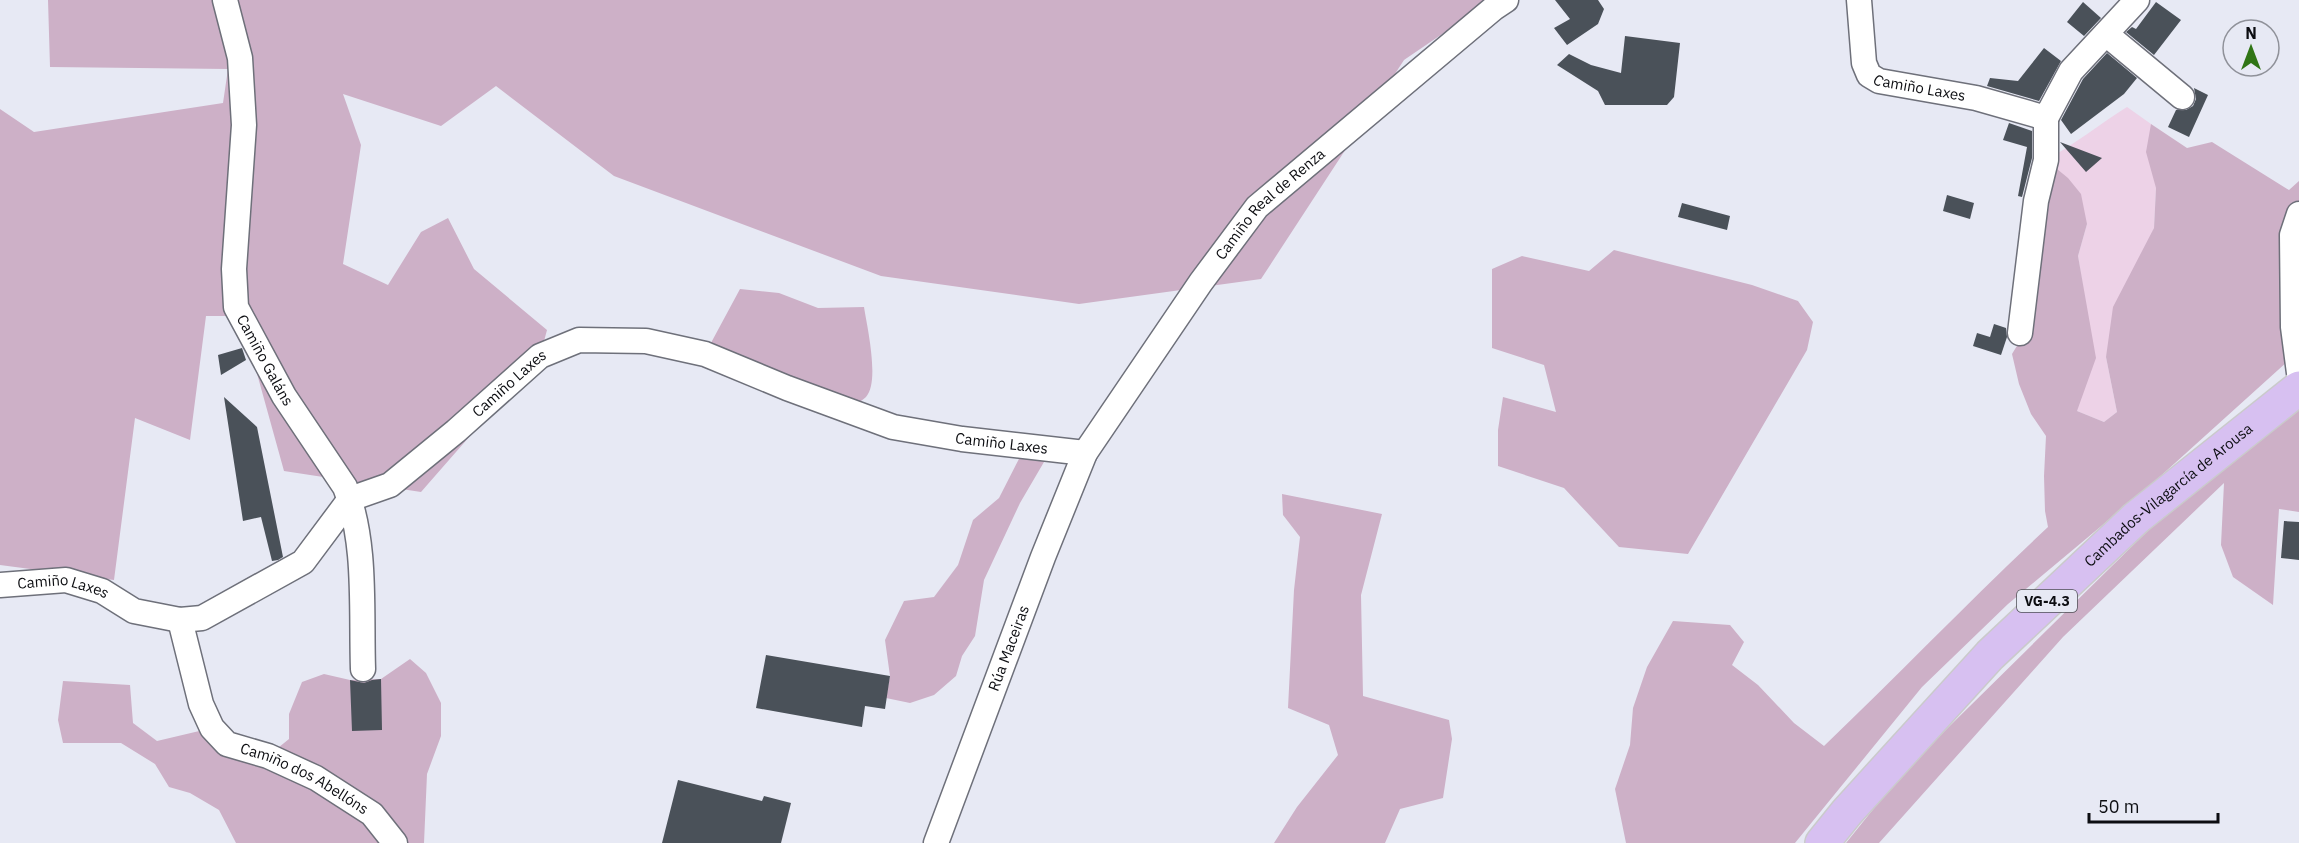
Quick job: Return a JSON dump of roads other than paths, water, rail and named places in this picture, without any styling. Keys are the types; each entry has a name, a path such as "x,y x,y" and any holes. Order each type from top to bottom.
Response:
{"highway":[{"name":"Cambados-Vilagarcía de Arousa","path":"1822,843 1847,812 1990,655 2136,518 2299,388"}],"street":[{"name":"Camiño Galáns","path":"225,0 240,58 244,125 234,269 236,307 284,396 345,487 350,499 359,540 363,669"},
{"name":"Camiño Laxes","path":"1858,0 1864,63 1869,75 1879,81 1976,98 2046,118"},
{"path":"2020,333 2036,201 2046,160 2046,118 2072,71 2137,0"},
{"name":"Camiño Real de Renza","path":"1085,453 1195,291 1257,207 1494,3"},
{"path":"2106,34 2182,97"},
{"path":"2299,214 2292,235 2293,327 2299,373"},
{"name":"Camiño Laxes","path":"0,585 66,580 102,591 134,611 180,620 202,618 303,562 350,499 390,485 456,431 540,356 579,340 646,341 705,354 787,388 893,427 962,439 1085,453"},
{"name":"Rúa Maceiras","path":"936,843 1039,568 1085,453"},
{"name":"Camiño dos Abellóns","path":"180,620 201,704 212,728 226,744 268,756 316,778 372,814 395,843"}]}
